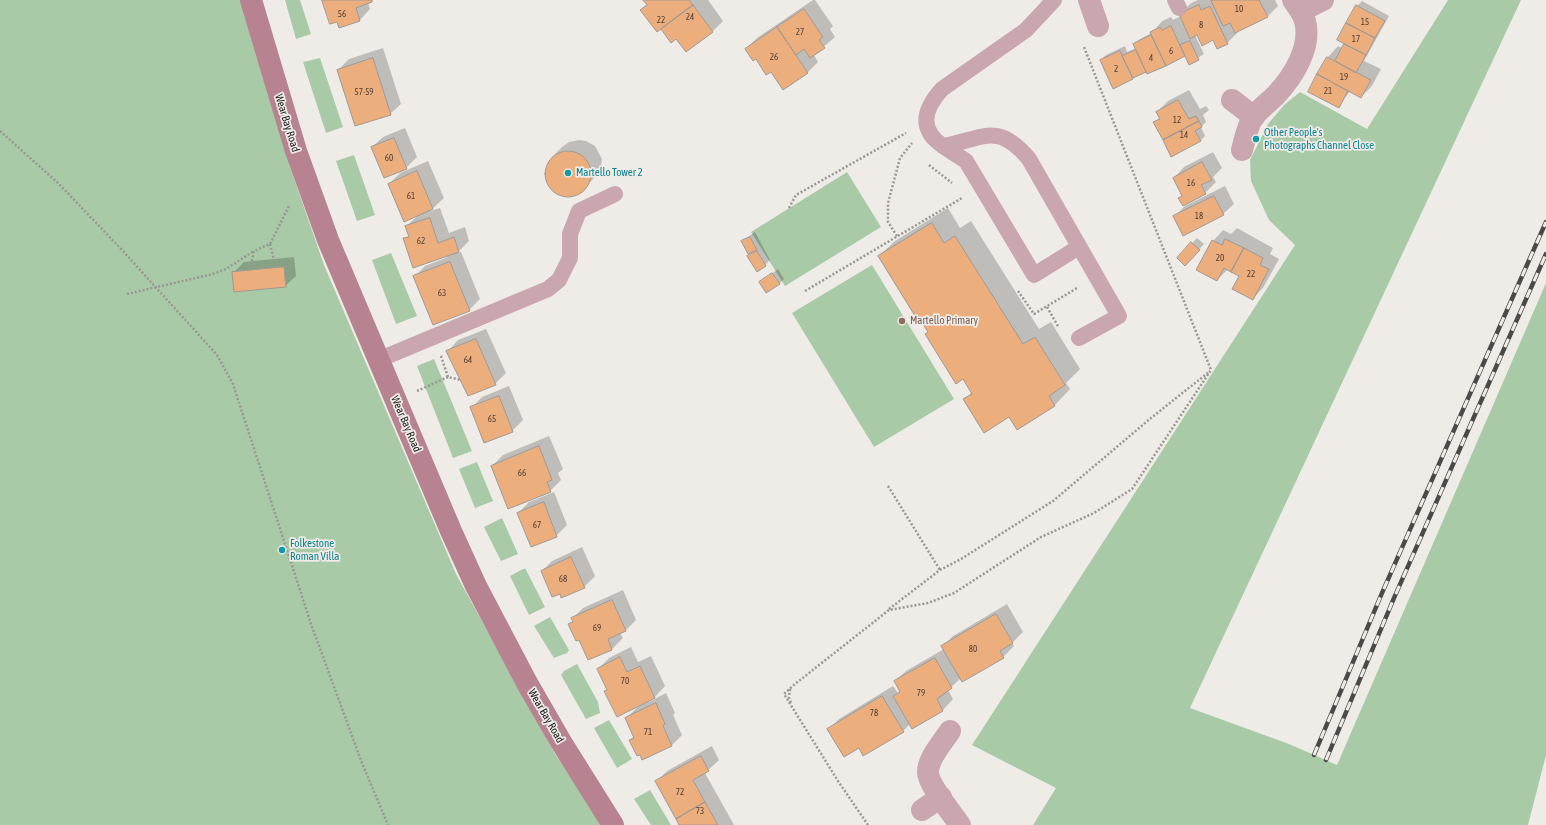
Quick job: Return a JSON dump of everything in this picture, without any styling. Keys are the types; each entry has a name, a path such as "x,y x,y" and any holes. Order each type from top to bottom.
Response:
{"street":[{"name":"Wear Bay Road","path":"251,0 294,144 328,240 450,531 476,586 527,683 561,742 613,825"},
{"path":"1089,0 1092,34"},
{"path":"1242,150 1246,132 1254,117 1277,94 1297,67 1307,39 1306,22 1297,5 1323,0"},
{"path":"1232,100 1254,117"},
{"path":"950,731 933,756 928,771 929,781 960,825"},
{"path":"922,810 941,797"}],"lane":[{"path":"1054,0 1026,30 942,89 933,99 927,110 928,130 933,140 966,161 1034,275 1079,247"},
{"path":"943,146 991,134 1006,139 1017,145 1029,159 1119,316 1080,338"},
{"path":"378,360 548,289 559,280 570,258 570,234 579,212 615,194"}],"path":[{"path":"1092,34 1084,46 1212,370"},
{"path":"0,131 59,184 217,355 233,384 314,631 362,763 388,825"},
{"path":"790,208 796,195 907,132 912,143 900,158 888,203 888,222 897,236"},
{"path":"274,260 270,244 297,189 308,184"},
{"path":"805,291 962,198"},
{"path":"127,294 212,274 226,269 254,251 270,244"},
{"path":"251,265 254,251"},
{"path":"1047,307 1059,328"},
{"path":"438,349 448,378"},
{"path":"868,825 784,694 940,570 961,559 1053,500 1151,418 1212,370"},
{"path":"888,610 928,603 954,593 1041,537 1094,513 1132,490 1212,370"},
{"path":"415,392 448,378 461,380"},
{"path":"888,486 940,570"},
{"path":"790,688 789,698 793,708"}],"green space":[{"path":"0,0 240,0 290,167 324,265 456,574 555,754 604,825 0,825"},
{"path":"285,0 300,0 311,34 296,39"},
{"path":"1448,0 1521,0 1190,708 1289,744 1337,765 1546,283 1546,755 1528,825 1033,825 1056,788 972,745 1295,245 1269,220 1251,181 1250,160 1268,124 1284,105 1300,92 1367,129"},
{"path":"320,58 343,127 326,133 303,62"},
{"path":"354,155 375,215 357,221 336,161"},
{"path":"847,172 881,227 785,286 751,232"},
{"path":"391,253 417,316 396,324 372,260"},
{"path":"872,265 954,399 874,447 792,313"},
{"path":"434,359 472,451 453,458 417,366"},
{"path":"477,462 493,501 475,508 459,469"},
{"path":"502,518 518,554 501,561 484,527"},
{"path":"525,568 545,607 529,615 510,576"},
{"path":"550,617 569,650 567,653 554,658 534,626"},
{"path":"577,664 598,702 600,713 586,719 561,675 564,671"},
{"path":"609,720 632,759 617,768 594,728"},
{"path":"650,790 671,825 651,825 634,799"}],"building":[{"path":"322,0 372,0 372,2 356,8 360,21 339,28 337,22 330,24"},
{"path":"643,0 689,0 693,5 657,32 640,10 647,5"},
{"path":"1259,0 1268,17 1235,33 1230,23 1223,26 1211,1"},
{"path":"693,5 713,32 686,52 676,39 671,43 661,29"},
{"path":"1199,5 1201,10 1210,6 1228,44 1217,49 1213,40 1202,46 1197,35 1190,39 1179,14"},
{"path":"1356,5 1385,21 1375,38 1346,23"},
{"path":"804,9 823,37 819,40 825,48 810,58 804,49 796,55 777,27"},
{"path":"1346,23 1375,38 1366,55 1337,40"},
{"path":"1171,26 1185,56 1166,66 1150,32 1160,27 1162,30"},
{"path":"777,27 808,73 783,90 771,72 766,75 756,59 753,61 745,49"},
{"path":"1151,35 1166,66 1147,74 1133,44"},
{"path":"1190,41 1199,60 1189,65 1180,45"},
{"path":"1344,44 1366,55 1356,73 1335,61"},
{"path":"1136,50 1146,72 1133,78 1122,56"},
{"path":"1120,51 1133,79 1113,89 1100,60"},
{"path":"1327,57 1371,80 1361,98 1317,74"},
{"path":"373,58 391,115 355,126 337,70"},
{"path":"1317,74 1348,91 1339,108 1308,92"},
{"path":"1178,100 1189,119 1196,116 1199,121 1163,140 1153,122 1160,119 1156,112"},
{"path":"1199,121 1202,127 1195,131 1201,141 1171,157 1163,140"},
{"path":"394,138 407,169 384,178 371,147"},
{"name":"Martello Tower 2","path":"563,151 573,151 581,155 587,161 591,169 591,179 587,187 581,193 573,197 563,197 555,193 549,187 545,179 545,169 549,161 555,155"},
{"path":"1202,162 1212,180 1201,185 1206,194 1183,206 1178,198 1182,196 1173,178"},
{"path":"417,171 433,209 404,222 388,184"},
{"path":"1214,196 1224,215 1183,236 1173,216"},
{"path":"430,218 438,243 454,237 459,252 413,268 403,238 409,237 405,226"},
{"path":"932,223 944,243 955,236 1023,344 1035,337 1065,385 1049,396 1055,406 1017,430 1009,417 984,433 963,399 972,394 963,379 956,384 925,334 928,332 917,315 915,316 878,256"},
{"path":"750,237 757,250 748,254 741,241"},
{"path":"1225,239 1244,248 1231,272 1224,268 1217,281 1196,270 1212,240 1222,245"},
{"path":"1191,242 1200,250 1185,266 1177,258"},
{"path":"1244,248 1263,258 1260,265 1269,269 1253,300 1232,289 1239,276 1231,272"},
{"path":"757,251 766,266 757,272 747,256"},
{"path":"450,262 470,311 433,325 413,276"},
{"path":"284,267 286,287 234,292 232,272"},
{"path":"772,273 780,284 766,293 759,282"},
{"path":"476,339 496,385 468,396 446,351"},
{"path":"499,396 513,432 484,443 470,407"},
{"path":"539,446 552,480 547,482 551,492 508,509 491,466"},
{"path":"544,502 557,537 531,547 517,513"},
{"path":"571,557 585,588 561,598 560,594 552,597 541,571"},
{"path":"612,600 626,631 608,639 612,650 588,660 579,640 576,641 568,624 573,622 571,618"},
{"path":"996,614 1013,643 1000,651 1004,658 962,682 941,646"},
{"path":"620,657 627,672 640,666 655,698 617,717 604,691 607,690 597,669"},
{"path":"935,658 952,688 937,699 943,711 912,729 893,696 900,692 894,681"},
{"path":"882,696 904,732 863,756 859,748 844,757 827,729"},
{"path":"656,703 665,724 663,726 672,746 642,760 640,755 637,756 629,740 634,738 625,718"},
{"path":"701,756 709,771 693,780 705,802 676,819 655,781"},
{"path":"705,802 718,825 679,825 676,819"}],"railway":[{"path":"1314,755 1382,593 1546,222"},
{"path":"1326,760 1394,598 1546,254"}],"place":[{"name":"Other People's Photographs Channel Close","path":"1256,139"},
{"name":"Martello Tower 2","path":"568,173"},
{"name":"Martello Primary","path":"902,321"},
{"name":"Folkestone Roman Villa","path":"282,550"}]}
